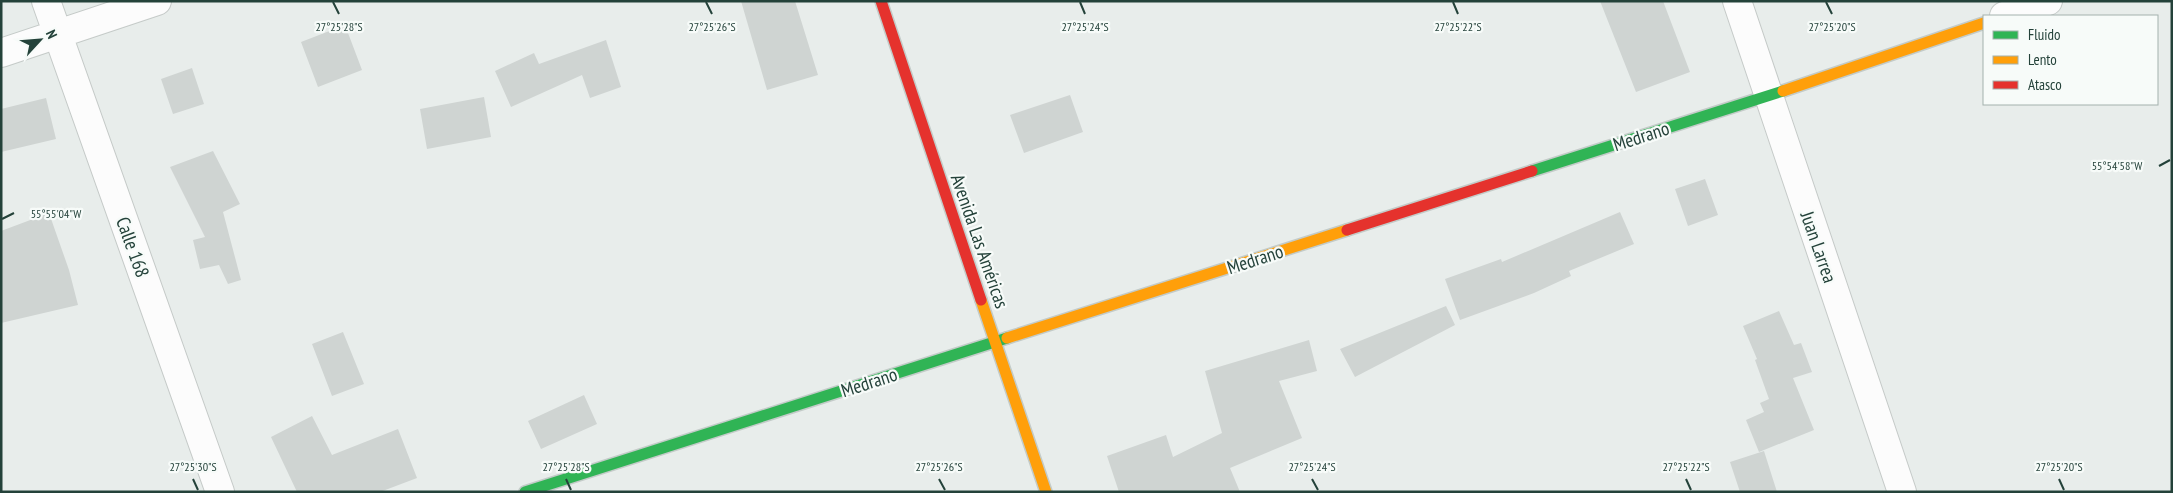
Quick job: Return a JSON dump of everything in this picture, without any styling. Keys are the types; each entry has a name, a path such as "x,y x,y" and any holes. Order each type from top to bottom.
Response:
{"street":[{"name":"Calle 168","path":"46,1 220,492"},
{"path":"1,52 157,1"},
{"name":"Avenida Las Américas","path":"881,1 1046,492"},
{"name":"Juan Larrea","path":"1737,1 1902,492"},
{"path":"2007,15 2048,1"},
{"name":"Medrano","path":"525,492 1768,96 1983,23"}],"building":[{"path":"741,1 795,1 818,75 767,90"},
{"path":"1600,1 1663,1 1690,72 1636,92"},
{"path":"345,25 362,70 318,87 301,42"},
{"path":"606,40 621,87 590,98 582,75 511,107 495,71 534,53 539,64"},
{"path":"192,68 204,104 173,114 161,79"},
{"path":"1070,95 1083,132 1024,153 1010,115"},
{"path":"484,97 491,137 427,149 420,109"},
{"path":"46,98 56,139 1,152 1,109"},
{"path":"213,151 240,204 223,212 241,280 228,284 219,265 200,269 193,240 205,237 170,167"},
{"path":"1705,179 1718,215 1688,226 1675,189"},
{"path":"1620,212 1634,244 1569,271 1571,276 1534,293 1460,320 1445,279 1501,259 1502,262"},
{"path":"49,213 69,270 78,305 1,323 1,231"},
{"path":"1446,306 1455,325 1355,377 1340,349"},
{"path":"1779,311 1794,345 1801,343 1812,372 1793,378 1814,430 1759,452 1746,420 1764,412 1760,403 1769,399 1755,360 1757,359 1743,326"},
{"path":"343,332 364,384 332,396 312,344"},
{"path":"1309,340 1317,371 1279,381 1302,438 1230,468 1240,492 1119,492 1107,456 1166,435 1173,457 1222,433 1205,371"},
{"path":"584,395 597,424 541,449 528,421"},
{"path":"312,416 332,455 398,429 417,478 380,492 297,492 271,437"},
{"path":"1764,451 1777,492 1740,492 1730,462"}],"traffic: fast":[{"path":"1532,171 1783,91"},
{"path":"525,492 1007,338"}],"traffic: slow":[{"path":"1783,91 1983,23"},
{"path":"1007,338 1347,230"},
{"path":"981,300 1046,492"}],"traffic: jam":[{"path":"881,1 981,300"},
{"path":"1347,230 1532,171"}]}
